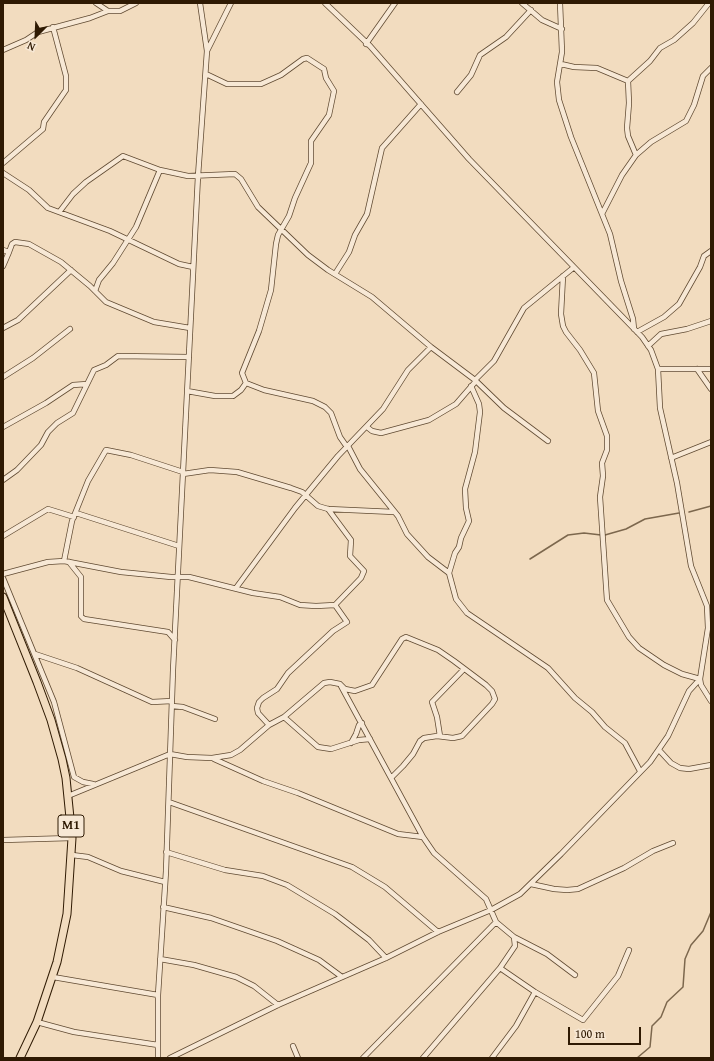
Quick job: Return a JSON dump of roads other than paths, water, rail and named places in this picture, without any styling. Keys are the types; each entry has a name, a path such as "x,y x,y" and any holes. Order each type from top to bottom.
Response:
{"main road":[{"name":"M1","path":"3,597 51,720 62,759 68,796 72,838 68,914 53,977 37,1022 20,1058"}],"street":[{"path":"96,3 108,11"},
{"path":"3,50 26,40 38,32 90,18 108,11 125,10 136,3"},
{"path":"158,1058 158,995 169,802 188,357 198,176 207,51 200,3"},
{"path":"207,51 231,3"},
{"path":"325,3 366,44 469,159 573,268 635,330 648,346 658,369 660,408 691,566 707,606 708,637 700,685 711,701"},
{"path":"366,44 395,3"},
{"path":"522,3 546,22 562,29"},
{"path":"457,92 471,75 480,55 506,37 530,10 532,3"},
{"path":"560,3 562,52 557,82 559,100 610,234 635,330"},
{"path":"628,81 660,48 674,40 693,23 709,3"},
{"path":"3,163 43,128 44,122 66,90 66,76 53,27"},
{"path":"206,74 227,84 261,84 281,75 303,59 307,58 324,71 326,78 334,91 329,115 325,123 311,141 311,163 295,198 289,216 281,229 276,244 271,290 259,331 242,373 246,382 264,390 313,401 325,407 331,414 340,437 348,446 362,473 394,512 407,534 428,557 449,573"},
{"path":"561,64 574,67 597,68 628,81"},
{"path":"602,214 622,175 636,155 651,142 686,121 694,105 703,76 711,68"},
{"path":"628,81 630,89 627,128 628,136 636,155"},
{"path":"335,274 349,252 355,235 367,214 382,148 420,104"},
{"path":"60,211 73,194 86,182 120,158 126,157 160,170 198,176 235,174 241,179 258,207 308,255 372,297 431,347 476,380 504,408 548,441"},
{"path":"95,291 99,280 113,263 136,227 160,170"},
{"path":"3,173 29,190 46,206 128,240 179,264 194,267"},
{"path":"3,266 12,244 15,242 29,244 61,262 106,302 154,322 190,328"},
{"path":"3,250 9,252"},
{"path":"635,330 664,317 679,304 700,267 704,256 711,251"},
{"path":"367,427 372,431 381,433 429,420 456,404 497,356 520,313 573,268"},
{"path":"3,328 18,320 71,270"},
{"path":"563,276 561,314 563,326 594,373 598,411 607,436 607,450 602,463 600,497 607,600 626,633 639,648 664,665 682,674 700,679"},
{"path":"648,346 661,334 688,329 711,321"},
{"path":"3,377 33,358 70,329"},
{"path":"236,588 306,495 348,446 388,403 408,370 431,347"},
{"path":"3,480 17,470 41,445 48,432 57,423 73,413 94,370 118,356 188,357"},
{"path":"658,369 711,369"},
{"path":"697,369 711,389"},
{"path":"187,391 215,396 232,396 241,390 246,382"},
{"path":"3,427 46,404 73,385 87,384"},
{"path":"472,386 479,404 480,412 475,452 466,489 466,508 469,521 461,538 459,547 455,553 449,573 456,599 467,613 548,668 575,698 592,712 605,727 625,744 640,771"},
{"path":"671,458 711,442"},
{"path":"175,640 168,632 84,620 81,616 81,577 67,562 69,532 88,481 106,450 131,455 183,473 210,470 237,472 291,488 306,495 318,506 328,509 394,512"},
{"path":"3,536 48,509 75,515 179,546"},
{"path":"3,574 48,562 67,562 121,572 178,576 206,580 253,593 280,597 300,604 316,606 335,605 361,578 364,572 350,556 351,540 328,509"},
{"path":"3,578 54,702 74,777 83,782 93,784"},
{"path":"269,725 258,713 257,708 259,702 262,698 277,689 288,673 333,631 347,622 335,605"},
{"path":"708,628 711,622"},
{"path":"68,796 93,784 170,754 186,757 212,758 235,753 269,725 284,717 324,683 330,682 340,684 345,689 355,691 372,685 404,637 438,650 486,685 492,691 494,699 492,704 462,736 453,738 440,736 424,738 420,741 413,754 392,777"},
{"path":"35,654 77,668 152,702 172,704 215,719"},
{"path":"440,736 437,717 432,702 464,669"},
{"path":"170,1058 278,1006 386,958 438,932 491,910 520,894 659,750 668,736 689,691 700,679"},
{"path":"340,684 392,777 396,789 423,837 434,853 486,899 496,922 514,937 547,954 575,975"},
{"path":"284,717 318,747 330,749 358,740 370,740"},
{"path":"351,742 359,725 362,723"},
{"path":"659,750 671,763 680,768 689,769 711,764"},
{"path":"212,758 263,781 298,793 398,834 423,837"},
{"path":"169,802 352,867 385,887 438,932"},
{"path":"3,840 72,838"},
{"path":"531,884 554,889 578,889 624,868 653,851 673,843"},
{"path":"166,852 225,870 263,876 287,885 336,914 368,940 386,958"},
{"path":"72,855 88,857 121,871 165,882"},
{"path":"163,908 211,918 277,941 319,960 342,977"},
{"path":"363,1058 496,922"},
{"path":"423,1058 500,968 515,946 514,937"},
{"path":"500,968 535,992 583,1020 618,976 629,950"},
{"path":"160,959 194,965 236,977 254,986 278,1006"},
{"path":"53,977 158,995"},
{"path":"492,1058 516,1026 535,992"},
{"path":"37,1022 74,1032 158,1045"},
{"path":"293,1046 298,1058"}],"waterway":[{"path":"689,512 711,506"},
{"path":"605,535 626,529 645,519 679,513"},
{"path":"530,559 568,535 584,533 601,535"},
{"path":"637,1058 650,1047 652,1026 661,1017 667,1002 683,987 685,959 691,945 703,931 711,912"}]}
